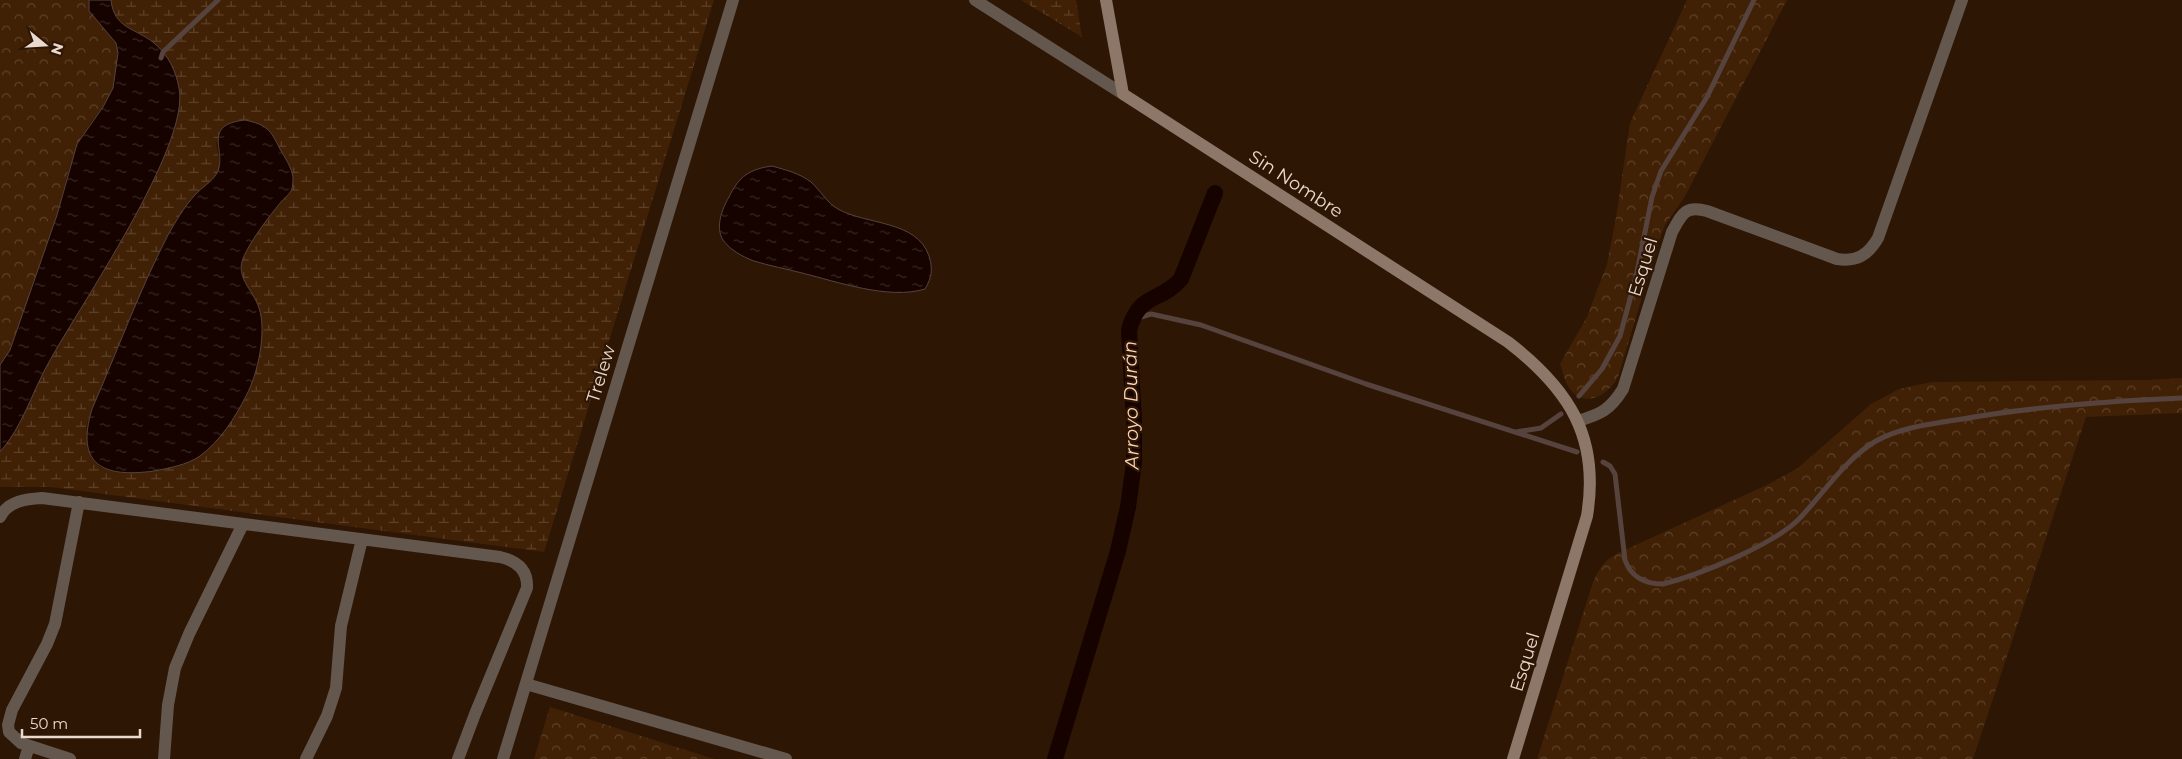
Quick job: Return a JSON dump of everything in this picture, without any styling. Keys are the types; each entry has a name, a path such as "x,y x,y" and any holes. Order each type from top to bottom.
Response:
{"main road":[{"path":"1106,0 1123,94"},
{"name":"Sin Nombre","path":"1123,94 1508,342 1529,358 1548,377 1565,398 1578,420"},
{"name":"Esquel","path":"1513,759 1588,516 1592,490 1591,468 1578,420"}],"street":[{"name":"Trelew","path":"503,759 733,0"},
{"name":"Sin Nombre","path":"975,0 1123,94"},
{"name":"Esquel","path":"1578,420 1606,411 1616,402 1623,388 1662,259 1672,232 1684,212 1697,208 1707,211 1837,259 1855,259 1871,250 1878,238 1962,0"},
{"path":"0,517 9,506 30,499 42,498 500,557 516,562 525,574 527,581 524,596 474,714 458,759"},
{"path":"70,759 29,746 14,739 10,732 9,718 52,633 79,502"},
{"path":"164,759 168,705 175,668 189,634 243,524"},
{"path":"306,759 327,716 336,688 341,626 362,539"},
{"path":"526,684 786,759"},
{"path":"25,759 29,746"}],"green space":[{"path":"0,0 89,0 89,11 116,43 118,53 113,88 103,107 89,125 69,168 57,215 21,320 10,350 0,365"},
{"path":"111,0 714,0 544,552 51,487 0,487 0,452 26,409 48,363 134,218 162,161 177,115 145,36 132,31 122,23 112,7","holes":["275,138 292,191 263,226 241,265 256,369 248,394 232,421 213,445 178,466 137,473 116,472 100,467 92,458 86,427 92,409 168,236 216,176 220,166 216,142"]},
{"path":"1021,0 1076,0 1082,37"},
{"path":"1687,0 1787,0 1684,198 1665,225 1618,377 1614,384 1602,395 1588,399 1574,393 1568,386 1560,364 1587,317 1607,264 1630,123"},
{"path":"2182,378 2182,413 2086,417 1973,759 1537,759 1593,582 1602,566 1616,554 1771,483 1798,468 1871,404 1899,389 1932,382"},
{"path":"550,707 714,759 534,759"}],"water":[{"path":"89,0 111,0 116,17 121,22 154,43 163,52 171,63 178,82 178,114 168,147 130,226 49,362 15,431 0,452 0,365 10,350 57,215 77,144 103,107 113,88 118,53 116,43 89,11"},
{"path":"245,120 263,126 270,132 288,162 293,177 291,191 256,235 242,263 243,277 259,308 262,328 260,352 250,387 237,413 226,429 207,450 195,459 178,466 154,471 136,473 107,469 98,464 91,455 87,443 92,409 157,256 168,235 180,214 191,200 217,173 220,165 219,133 223,127 231,123"},
{"path":"772,166 802,176 811,182 838,209 862,218 890,225 914,236 923,244 929,256 931,273 925,289 911,292 896,292 847,285 760,263 733,250 726,244 721,235 720,218 724,207 741,179 757,169"}],"waterway":[{"path":"161,58 163,52 218,0"},
{"path":"1579,396 1602,369 1620,336 1636,277 1652,197 1661,171 1707,97 1754,0"},
{"name":"Arroyo Durán","path":"1055,759 1118,551 1128,507 1134,463 1134,421 1129,330 1133,318 1144,303 1173,287 1181,279 1215,193"},
{"path":"1131,320 1151,314 1201,325 1366,384 1577,452"},
{"path":"1603,462 1610,466 1615,474 1625,560 1635,575 1650,583 1663,584 1696,574 1735,558 1772,539 1799,519 1854,458 1876,441 1895,433 1925,425 2040,408 2182,398"},
{"path":"1516,432 1541,428 1561,414"}]}
